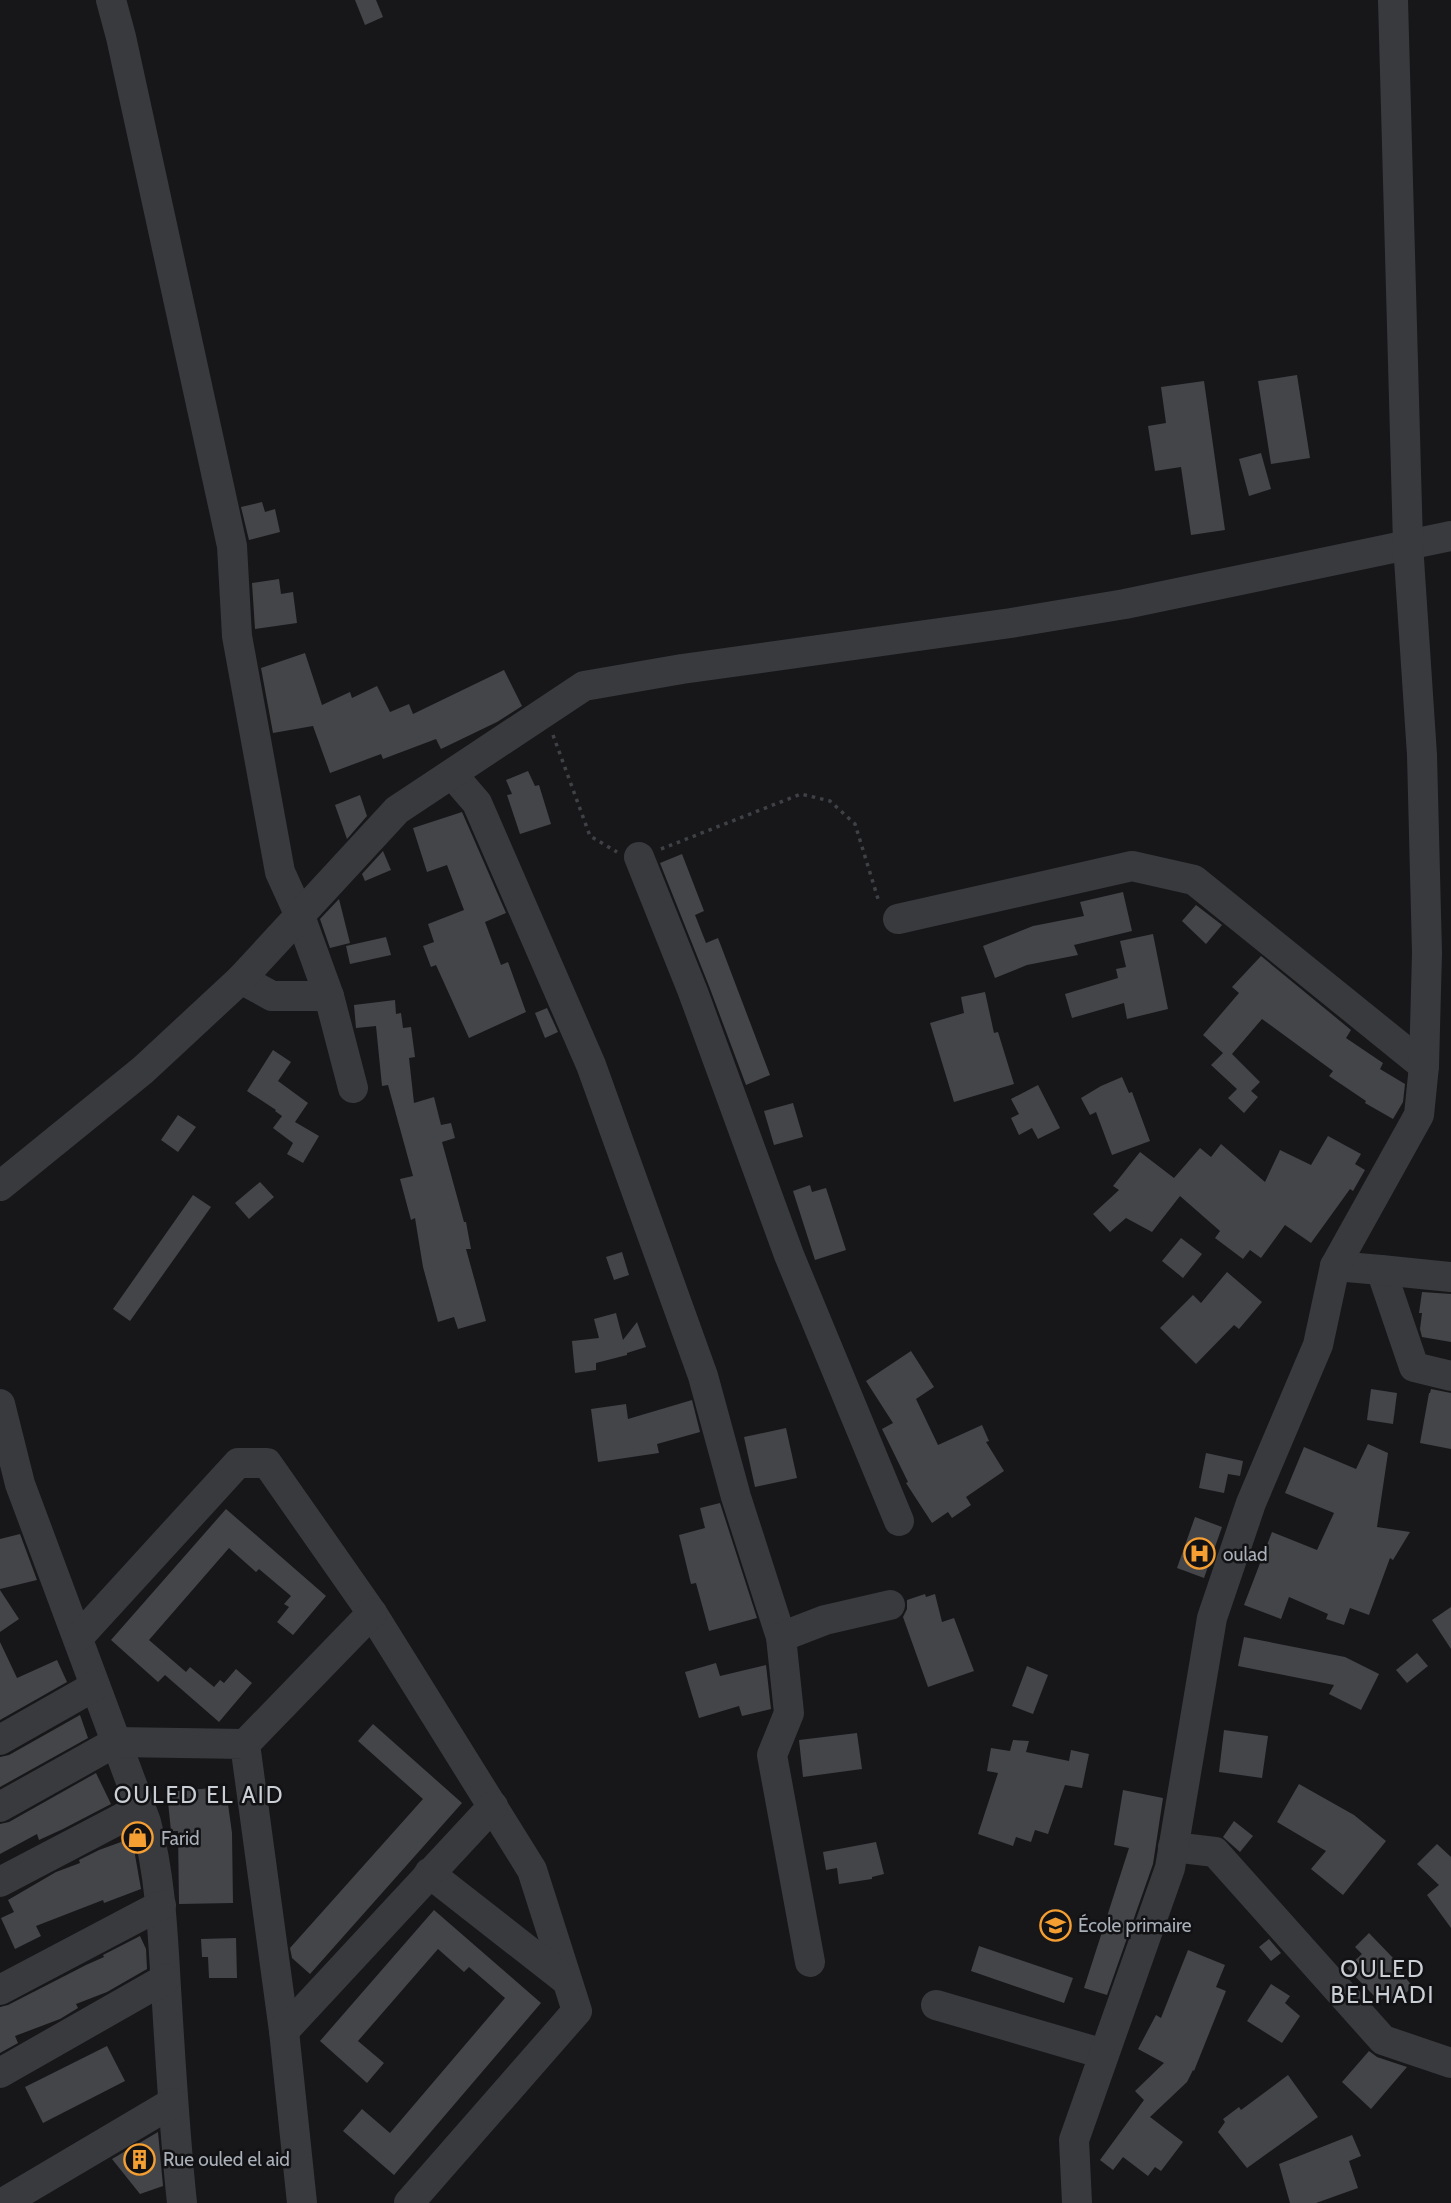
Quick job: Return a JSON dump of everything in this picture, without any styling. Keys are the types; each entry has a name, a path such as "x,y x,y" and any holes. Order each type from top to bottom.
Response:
{"street":[{"path":"111,0 232,547 237,636 280,872 300,916 329,996 353,1088"},
{"path":"1077,2203 1074,2140 1170,1868 1212,1618 1251,1503 1318,1345 1335,1266 1419,1115 1424,1066 1427,953 1422,755 1408,544 1393,0"},
{"path":"0,1186 143,1070 241,979 397,810 584,686 682,669 1125,604 1451,536"},
{"path":"452,774 477,803 591,1065 703,1376 736,1497 781,1637 789,1713 772,1755 810,1962"},
{"path":"639,857 693,992 789,1255 899,1521"},
{"path":"898,919 1132,866 1194,880 1424,1066"},
{"path":"241,979 272,996 329,996"},
{"path":"1335,1266 1451,1277"},
{"path":"1381,1269 1414,1367 1451,1376"},
{"path":"0,1404 20,1484 141,1808 152,1845 161,1905 172,2103 182,2203"},
{"path":"78,1638 238,1463 267,1463 372,1613 532,1870 576,2011 409,2203"},
{"path":"781,1637 825,1620 890,1605"},
{"path":"0,1807 116,1742 245,1744 372,1613"},
{"path":"0,1740 95,1686"},
{"path":"245,1744 284,2031 302,2203"},
{"path":"284,2031 493,1806"},
{"path":"0,1882 141,1808"},
{"path":"1173,1847 1215,1852 1383,2040 1451,2063"},
{"path":"429,1873 567,1981"},
{"path":"0,1990 161,1905"},
{"path":"0,2073 165,1979"},
{"path":"936,2006 1104,2054"},
{"path":"3,2203 172,2103"}],"path":[{"path":"544,713 590,836 613,851 639,857 801,793 830,801 855,824 881,909 898,919"}],"building":[{"path":"355,0 376,0 383,17 365,25"},
{"path":"1297,375 1310,458 1271,464 1258,381"},
{"path":"1204,381 1225,530 1191,535 1181,467 1155,471 1148,426 1166,423 1161,387"},
{"path":"1261,453 1271,489 1249,496 1239,459"},
{"path":"262,502 265,512 275,509 280,532 249,540 241,507"},
{"path":"279,579 281,594 293,592 297,623 255,629 252,583"},
{"path":"305,653 322,705 350,692 352,698 377,686 390,712 409,704 413,714 504,670 522,706 497,722 441,749 436,739 383,759 381,754 330,773 313,726 273,733 261,668"},
{"path":"528,771 535,786 539,785 551,824 520,834 507,795 512,794 506,780"},
{"path":"360,795 367,816 347,839 335,805"},
{"path":"462,812 506,913 485,922 501,965 508,962 526,1012 469,1038 436,965 431,967 423,946 434,942 428,924 464,910 447,865 427,872 413,828"},
{"path":"383,851 391,870 365,881 362,874"},
{"path":"682,854 704,911 695,915 706,943 718,938 770,1075 746,1085 660,863"},
{"path":"1123,892 1132,931 1074,945 1078,955 1027,965 995,978 983,946 1033,926 1084,916 1080,902"},
{"path":"339,899 350,943 330,948 320,919"},
{"path":"1196,905 1222,925 1206,944 1182,921"},
{"path":"1153,934 1168,1009 1127,1019 1124,1003 1072,1018 1065,994 1118,978 1116,969 1126,967 1120,941"},
{"path":"386,937 391,955 350,964 346,946"},
{"path":"1261,956 1351,1030 1346,1038 1383,1063 1380,1069 1405,1084 1403,1102 1393,1119 1365,1103 1366,1101 1329,1076 1333,1071 1262,1019 1232,1054 1260,1082 1251,1091 1258,1097 1244,1113 1228,1098 1237,1089 1211,1065 1223,1053 1203,1035 1239,993 1232,987"},
{"path":"985,992 994,1033 998,1032 1014,1084 954,1102 930,1023 964,1013 961,997"},
{"path":"395,1000 396,1014 401,1013 403,1028 411,1027 415,1057 409,1058 414,1103 434,1097 441,1125 451,1123 455,1138 442,1142 466,1222 471,1249 466,1249 486,1321 458,1329 454,1317 438,1322 423,1267 415,1218 411,1220 400,1179 413,1176 388,1085 382,1086 376,1026 356,1028 354,1005"},
{"path":"547,1008 558,1032 545,1038 535,1013"},
{"path":"273,1050 291,1062 278,1081 308,1103 295,1122 319,1136 303,1163 287,1154 293,1143 273,1128 282,1116 247,1091"},
{"path":"1122,1077 1129,1093 1132,1092 1150,1141 1112,1155 1096,1112 1090,1115 1081,1098"},
{"path":"1038,1085 1060,1128 1038,1139 1032,1128 1019,1135 1011,1118 1019,1114 1011,1099"},
{"path":"793,1103 803,1137 774,1145 764,1111"},
{"path":"178,1115 196,1127 178,1152 161,1140"},
{"path":"1328,1136 1361,1154 1355,1164 1365,1170 1353,1191 1350,1189 1311,1243 1285,1225 1261,1258 1250,1250 1243,1259 1215,1238 1220,1231 1180,1196 1152,1232 1126,1218 1110,1232 1093,1214 1119,1190 1113,1186 1140,1152 1174,1178 1200,1148 1211,1157 1221,1144 1265,1182 1280,1150 1311,1165"},
{"path":"260,1182 274,1197 249,1219 235,1203"},
{"path":"810,1185 812,1192 826,1188 846,1250 815,1260 793,1191"},
{"path":"193,1195 211,1207 130,1321 113,1309"},
{"path":"1181,1238 1202,1254 1183,1278 1162,1261"},
{"path":"622,1252 629,1275 614,1280 606,1257"},
{"path":"1227,1272 1262,1302 1239,1329 1234,1325 1196,1364 1160,1328 1193,1295 1201,1303"},
{"path":"1422,1292 1451,1294 1451,1342 1422,1337 1422,1313 1419,1313"},
{"path":"616,1313 623,1340 637,1322 646,1347 596,1363 596,1370 575,1373 572,1341 599,1338 594,1319"},
{"path":"911,1351 934,1387 916,1399 938,1445 982,1425 989,1441 986,1442 1004,1471 966,1497 971,1505 952,1518 948,1512 932,1523 906,1483 908,1482 882,1429 893,1423 866,1381"},
{"path":"1371,1389 1397,1393 1393,1424 1367,1420"},
{"path":"1431,1389 1451,1393 1451,1449 1420,1443"},
{"path":"692,1400 700,1432 657,1444 659,1453 598,1462 591,1409 626,1404 628,1419"},
{"path":"786,1428 797,1478 755,1487 744,1437"},
{"path":"1368,1444 1388,1453 1377,1527 1410,1532 1393,1560 1390,1558 1369,1615 1350,1608 1344,1625 1326,1619 1328,1614 1289,1597 1281,1619 1244,1605 1272,1532 1317,1550 1334,1513 1285,1493 1304,1447 1356,1469"},
{"path":"1206,1453 1243,1461 1240,1476 1228,1474 1224,1493 1199,1488"},
{"path":"720,1503 757,1618 709,1631 696,1583 691,1584 679,1535 705,1528 700,1508"},
{"path":"226,1509 326,1596 293,1635 277,1622 289,1607 284,1604 291,1596 259,1569 256,1572 229,1548 149,1640 186,1672 190,1667 214,1687 220,1680 224,1683 236,1669 252,1683 219,1722 165,1675 158,1682 111,1640"},
{"path":"1195,1517 1222,1527 1204,1578 1177,1568"},
{"path":"20,1534 37,1580 0,1589 0,1539"},
{"path":"0,1590 19,1619 0,1632"},
{"path":"925,1594 926,1597 935,1594 942,1622 954,1618 974,1671 928,1687 903,1617 907,1600"},
{"path":"1451,1607 1451,1649 1432,1620"},
{"path":"1244,1637 1345,1657 1379,1674 1361,1710 1329,1694 1334,1685 1238,1666"},
{"path":"0,1642 17,1678 57,1660 67,1682 0,1720"},
{"path":"1417,1653 1428,1666 1407,1683 1396,1670"},
{"path":"716,1663 720,1676 766,1665 771,1709 742,1716 739,1706 699,1718 685,1672"},
{"path":"1027,1666 1048,1675 1033,1714 1012,1706"},
{"path":"80,1715 88,1738 0,1787 0,1757 9,1755"},
{"path":"373,1724 462,1803 310,1974 292,1958 290,1948 423,1799 358,1741"},
{"path":"1224,1730 1268,1736 1262,1778 1219,1772"},
{"path":"857,1733 862,1769 803,1777 799,1740"},
{"path":"1013,1740 1029,1741 1026,1752 1069,1761 1071,1750 1089,1754 1082,1788 1065,1785 1048,1834 1035,1830 1031,1842 1016,1837 1013,1846 978,1834 998,1773 987,1771 991,1748 1010,1751"},
{"path":"96,1773 111,1804 39,1840 37,1834 0,1854 0,1824 9,1822"},
{"path":"1299,1784 1354,1815 1386,1841 1343,1895 1311,1869 1326,1851 1277,1822"},
{"path":"212,1788 214,1805 228,1804 232,1833 233,1903 179,1904 178,1831 171,1831 167,1792"},
{"path":"1123,1790 1163,1798 1153,1864 1107,1995 1084,1988 1129,1848 1114,1845"},
{"path":"1234,1821 1253,1836 1240,1852 1223,1837"},
{"path":"132,1838 141,1889 104,1903 103,1900 36,1926 41,1936 15,1949 1,1918 14,1912 8,1900 56,1872 80,1863 79,1860 99,1850"},
{"path":"876,1842 884,1874 872,1879 839,1884 837,1868 826,1870 823,1852"},
{"path":"1437,1844 1451,1857 1451,1928 1427,1895 1439,1885 1417,1864"},
{"path":"434,1910 541,2003 394,2175 343,2131 362,2109 390,2133 505,1998 469,1967 464,1972 438,1949 358,2041 384,2063 367,2083 320,2041"},
{"path":"1369,1933 1395,1960 1393,1962 1413,1987 1392,2004 1386,1996 1379,2001 1347,1968 1362,1954 1355,1947"},
{"path":"140,1936 146,1949 147,1969 107,1992 76,2004 78,2008 60,2019 15,2036 18,2043 0,2053 0,2007 104,1957 103,1955"},
{"path":"236,1938 237,1978 209,1978 208,1957 202,1957 201,1939"},
{"path":"1269,1939 1281,1953 1271,1961 1259,1947"},
{"path":"979,1946 1073,1978 1064,2003 971,1971"},
{"path":"1188,1950 1225,1965 1216,1987 1226,1991 1194,2071 1187,2082 1150,2117 1183,2142 1161,2171 1155,2167 1148,2176 1123,2157 1113,2170 1100,2160 1144,2100 1135,2091 1164,2063 1138,2049 1156,2015 1161,2018"},
{"path":"1271,1984 1290,1996 1285,2003 1300,2016 1282,2043 1247,2021"},
{"path":"107,2046 125,2081 43,2123 25,2087"},
{"path":"1369,2051 1377,2057 1407,2067 1371,2109 1342,2082"},
{"path":"1288,2075 1318,2117 1247,2168 1218,2132 1225,2122 1223,2119 1239,2107 1241,2110"},
{"name":"Rue ouled el aid","path":"158,2132 163,2186 140,2194 112,2159"},
{"path":"1352,2135 1361,2156 1349,2161 1358,2188 1316,2203 1290,2203 1279,2164"}],"place":[{"name":"oulad","path":"1200,1554"},
{"name":"Farid","path":"138,1838"},
{"name":"École primaire","path":"1055,1925"},
{"name":"Rue ouled el aid","path":"140,2159"}],"district":[{"name":"OULED EL AID","path":"199,1795"},
{"name":"OULED BELHADI","path":"1383,1982"}]}
